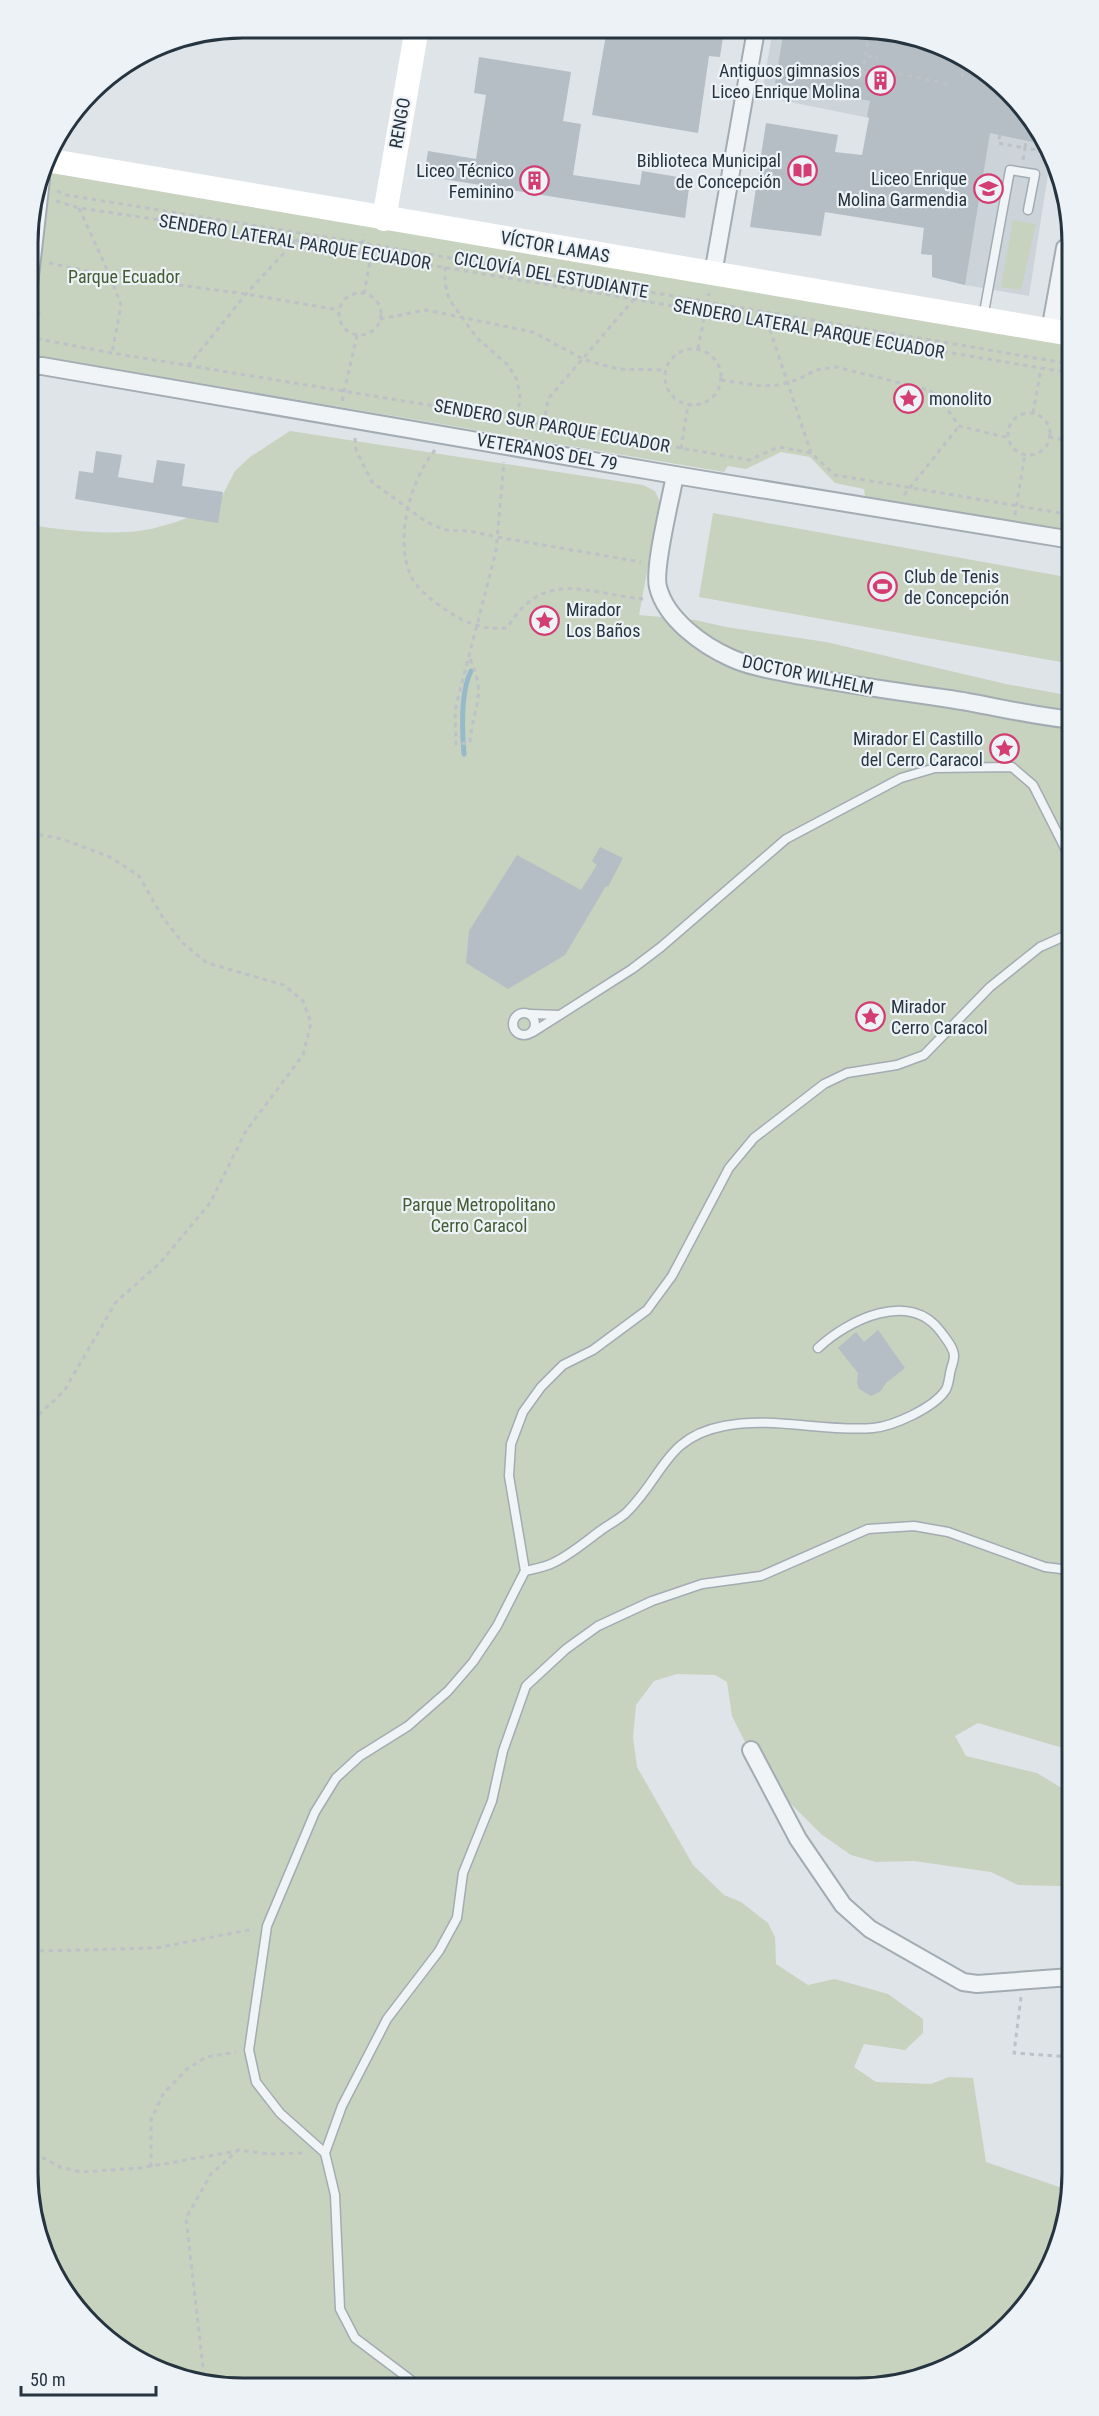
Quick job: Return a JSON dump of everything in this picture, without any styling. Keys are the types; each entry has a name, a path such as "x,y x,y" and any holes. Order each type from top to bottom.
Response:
{"main road":[{"name":"RENGO","path":"384,219 415,38"},
{"name":"VÍCTOR LAMAS","path":"54,161 1058,332"}],"street":[{"path":"713,274 755,38"},
{"path":"1058,332 1062,284"},
{"name":"VETERANOS DEL 79","path":"38,366 1062,538"},
{"name":"DOCTOR WILHELM","path":"675,475 658,566 657,585 663,601 675,618 701,640 730,657 753,666 854,686 963,701 1062,718"},
{"path":"751,1750 798,1839 843,1905 870,1929 963,1982 977,1984 1061,1978"}],"lane":[{"path":"983,319 1010,170 1035,174 1028,210"},
{"path":"560,1015 520,1014 515,1017 514,1029 517,1033 525,1035 533,1032 560,1015 632,969 661,947 786,839 901,778 935,768 1012,766 1033,785 1062,842"},
{"path":"325,2153 280,2113 256,2082 249,2050 267,1926 315,1812 336,1778 360,1756 408,1726 448,1691 473,1662 497,1626 525,1571 509,1476 511,1444 523,1412 541,1387 563,1365 593,1350 647,1310 672,1276 729,1168 754,1138 824,1084 847,1073 897,1065 924,1055 990,987 1040,946 1062,937"},
{"path":"530,1014 535,1020 533,1032"},
{"path":"525,1571 554,1563 624,1515 644,1493 676,1448 695,1433 725,1425 757,1422 875,1428 903,1420 932,1402 946,1390 954,1356 948,1341 938,1327 923,1317 901,1310 882,1313 856,1322 834,1334 818,1348"},
{"path":"408,2378 355,2338 340,2309 335,2195 325,2153 342,2106 387,2019 439,1951 457,1918 463,1873 492,1801 503,1750 526,1686 566,1649 598,1626 652,1601 702,1584 761,1576 868,1529 914,1526 948,1532 1045,1567 1061,1569"}],"path":[{"path":"859,91 869,38"},
{"path":"867,56 878,58"},
{"path":"962,77 963,68"},
{"path":"890,72 948,84"},
{"path":"864,73 874,76"},
{"path":"1000,135 998,143 1039,150"},
{"path":"1022,172 1026,141"},
{"name":"CICLOVÍA DEL ESTUDIANTE","path":"46,183 66,195 1062,362"},
{"name":"SENDERO LATERAL PARQUE ECUADOR","path":"57,201 79,208 296,240 371,255 1062,371"},
{"path":"79,208 121,305 112,353"},
{"path":"188,366 246,294 296,240"},
{"path":"364,294 371,255"},
{"path":"48,263 110,276 246,294 339,310"},
{"path":"445,267 445,283 449,299 477,338 508,365 517,380 520,397 517,420"},
{"path":"698,349 713,274"},
{"path":"364,294 376,300 381,312 380,319 378,325 369,333 357,335 350,333 341,323 339,310 351,295 364,294"},
{"path":"544,424 548,399 634,299"},
{"path":"380,319 426,309 533,332 583,359 619,369 665,370"},
{"path":"767,321 811,453 835,475 1062,513"},
{"path":"337,416 357,335"},
{"name":"SENDERO SUR PARQUE ECUADOR","path":"38,339 749,460 779,447 811,453"},
{"path":"698,349 714,358 721,372 721,380 718,389 706,402 688,404 672,396 667,388 665,370 675,355 682,350 698,349"},
{"path":"721,380 762,386 789,383 816,370 836,367 929,390 941,400 959,426 1008,438"},
{"path":"1032,414 1041,368"},
{"path":"681,449 688,404"},
{"path":"1022,414 1032,414 1046,422 1049,437 1045,447 1040,451 1025,454 1016,450 1008,438 1008,429 1016,417 1022,414"},
{"path":"355,419 356,450 372,482 425,521 444,530 469,531 658,566"},
{"path":"895,510 909,488 959,426"},
{"path":"448,435 424,464 416,481 408,507 405,534 410,574 433,600 466,622 493,629 507,628 525,603 543,591 566,588 663,601"},
{"path":"1049,437 1062,439"},
{"path":"470,659 476,674 479,700 470,743 456,744 455,710 496,551 505,445"},
{"path":"1014,530 1025,454"},
{"path":"38,834 62,838 110,857 139,876 163,918 183,943 207,963 284,985 303,1001 311,1023 303,1055 246,1131 210,1203 160,1263 116,1302 64,1391 38,1415"},
{"path":"38,1948 42,1951 156,1948 267,1926"},
{"path":"1023,1980 1014,2054 1061,2056"},
{"path":"151,2167 151,2120 163,2094 187,2069 206,2057 249,2050"},
{"path":"204,2375 186,2218 211,2174 238,2150"},
{"path":"38,2155 60,2167 81,2172 151,2167 238,2150 269,2154 325,2153"}],"shaded area":[{"name":"Liceo Enrique Molina Garmendia","path":"772,38 857,38 897,41 923,48 947,59 981,80 1002,97 1019,118 1034,140 1049,171 1029,296 932,277 933,255 921,254 925,219 869,118 761,96"}],"green space":[{"name":"Parque Ecuador","path":"51,170 1062,343 1062,529 865,496 864,489 835,483 810,457 781,452 746,469 728,466 724,472 38,356 38,229 44,189"},
{"path":"1013,220 1036,224 1021,290 1001,287"},
{"name":"Parque Metropolitano Cerro Caracol","path":"290,431 643,485 655,491 660,502 639,615 695,620 826,642 1006,684 1062,694 1061,1747 978,1723 955,1736 966,1756 1037,1773 1061,1788 1061,1886 1018,1885 991,1872 914,1861 876,1862 851,1855 821,1834 780,1793 744,1740 732,1716 727,1682 715,1675 677,1674 654,1681 636,1705 633,1737 637,1767 693,1865 724,1895 741,1902 768,1923 775,1937 776,1964 808,1985 835,1979 888,1994 923,2019 923,2033 905,2050 864,2044 854,2067 876,2082 931,2084 949,2077 973,2078 986,2162 1061,2188 1058,2214 1046,2252 1034,2276 1002,2319 970,2344 935,2363 910,2372 883,2377 857,2378 242,2378 202,2375 176,2368 152,2357 107,2328 88,2309 72,2287 53,2252 44,2227 39,2200 38,2174 38,526 87,532 131,532 163,526 216,508 235,471 250,457"},
{"name":"Club de Tenis de Concepción","path":"713,513 1062,576 1062,662 699,597"}],"building":[{"path":"605,38 723,38 720,57 709,56 698,133 592,115"},
{"path":"783,38 883,39 923,48 947,59 981,80 1002,97 1035,143 990,133 965,285 932,277 932,255 921,254 924,228 825,212 821,236 750,227 766,123 838,135 835,152 862,155 869,118 867,116 870,101 775,83"},
{"path":"479,57 571,72 563,121 581,124 573,175 640,185 642,171 678,177 677,186 689,188 685,218 424,176 428,151 476,159 486,95 474,93"},
{"path":"96,451 122,455 118,477 153,483 157,460 185,464 182,486 223,492 218,523 75,499 79,471 93,473"},
{"path":"600,847 623,858 608,887 606,886 565,955 508,989 466,963 469,931 517,855 581,890 597,865 592,861"},
{"path":"878,1330 905,1368 886,1383 881,1391 871,1396 859,1389 858,1373 838,1348 856,1332 864,1342"}],"waterway":[{"path":"464,754 463,701 471,671"}],"place":[{"name":"Antiguos gimnasios Liceo Enrique Molina","path":"881,81"},
{"name":"Biblioteca Municipal de Concepción","path":"802,171"},
{"name":"Liceo Técnico Feminino","path":"535,181"},
{"name":"Liceo Enrique Molina Garmendia","path":"988,189"},
{"name":"monolito","path":"908,399"},
{"name":"Club de Tenis de Concepción","path":"883,587"},
{"name":"Mirador Los Baños","path":"545,620"},
{"name":"Mirador El Castillo del Cerro Caracol","path":"1004,749"},
{"name":"Mirador Cerro Caracol","path":"870,1017"}]}
